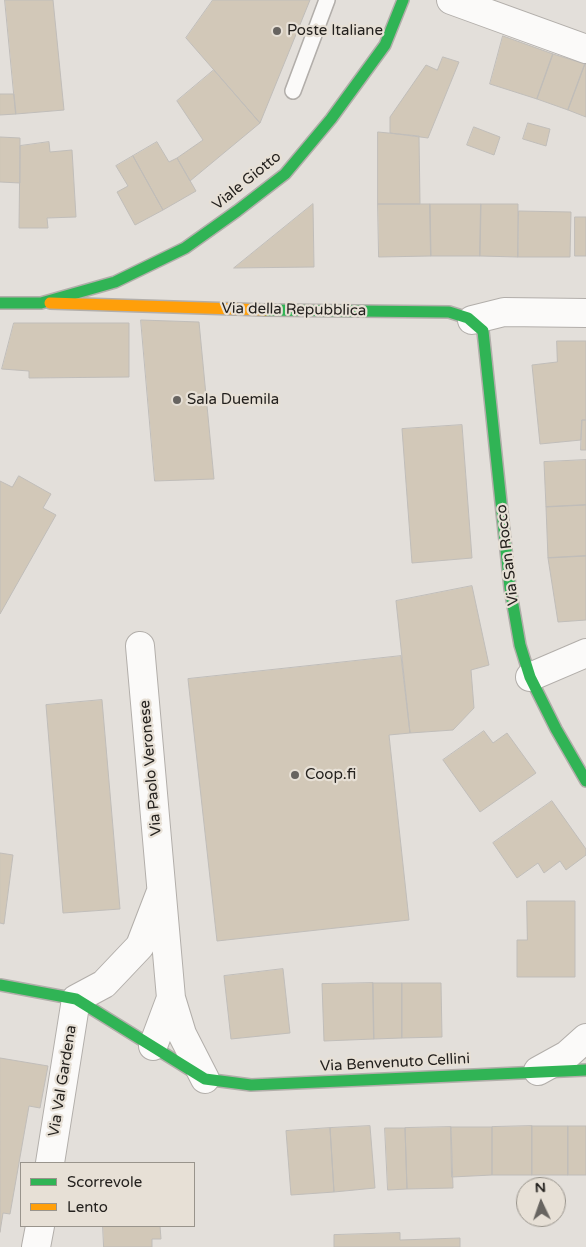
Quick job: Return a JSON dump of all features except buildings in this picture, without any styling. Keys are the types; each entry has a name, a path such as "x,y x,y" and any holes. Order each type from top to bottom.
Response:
{"street":[{"name":"Viale Giotto","path":"41,303 115,282 184,248 237,211 284,174 331,120 385,45 403,0"},
{"path":"451,0 586,49"},
{"name":"Via della Repubblica","path":"0,303 309,312 449,312 462,314 472,320"},
{"path":"472,320 504,312 586,312"},
{"name":"Via San Rocco","path":"472,320 483,331 510,588 520,645 530,677 556,729 586,781"},
{"name":"Via Paolo Veronese","path":"140,646 171,998 182,1034 205,1079"},
{"path":"530,677 586,653"},
{"name":"Via Paolo Veronese","path":"76,998 104,984 140,946 162,889"},
{"path":"0,985 76,998 205,1079"},
{"name":"Via Val Gardena","path":"50,1162 76,998"},
{"name":"Via Paolo Veronese","path":"153,1046 171,998"},
{"path":"538,1071 567,1055 586,1038"},
{"name":"Via Benvenuto Cellini","path":"205,1079 250,1085 586,1070"},
{"path":"36,1247 40,1227"}],"lane":[{"path":"293,91 327,0"}],"traffic: fast":[{"path":"0,303 41,303 115,282 185,248 237,211 285,174 331,119 385,45 403,0"},
{"path":"266,310 449,312 468,318 483,331 510,588 520,645 530,677 556,729 586,781"},
{"path":"0,985 76,999 205,1079 251,1085 586,1070"}],"traffic: slow":[{"path":"50,303 266,310"}],"place":[{"name":"Poste Italiane","path":"277,31"},
{"name":"Sala Duemila","path":"177,400"},
{"name":"Coop.fi","path":"295,775"}]}
